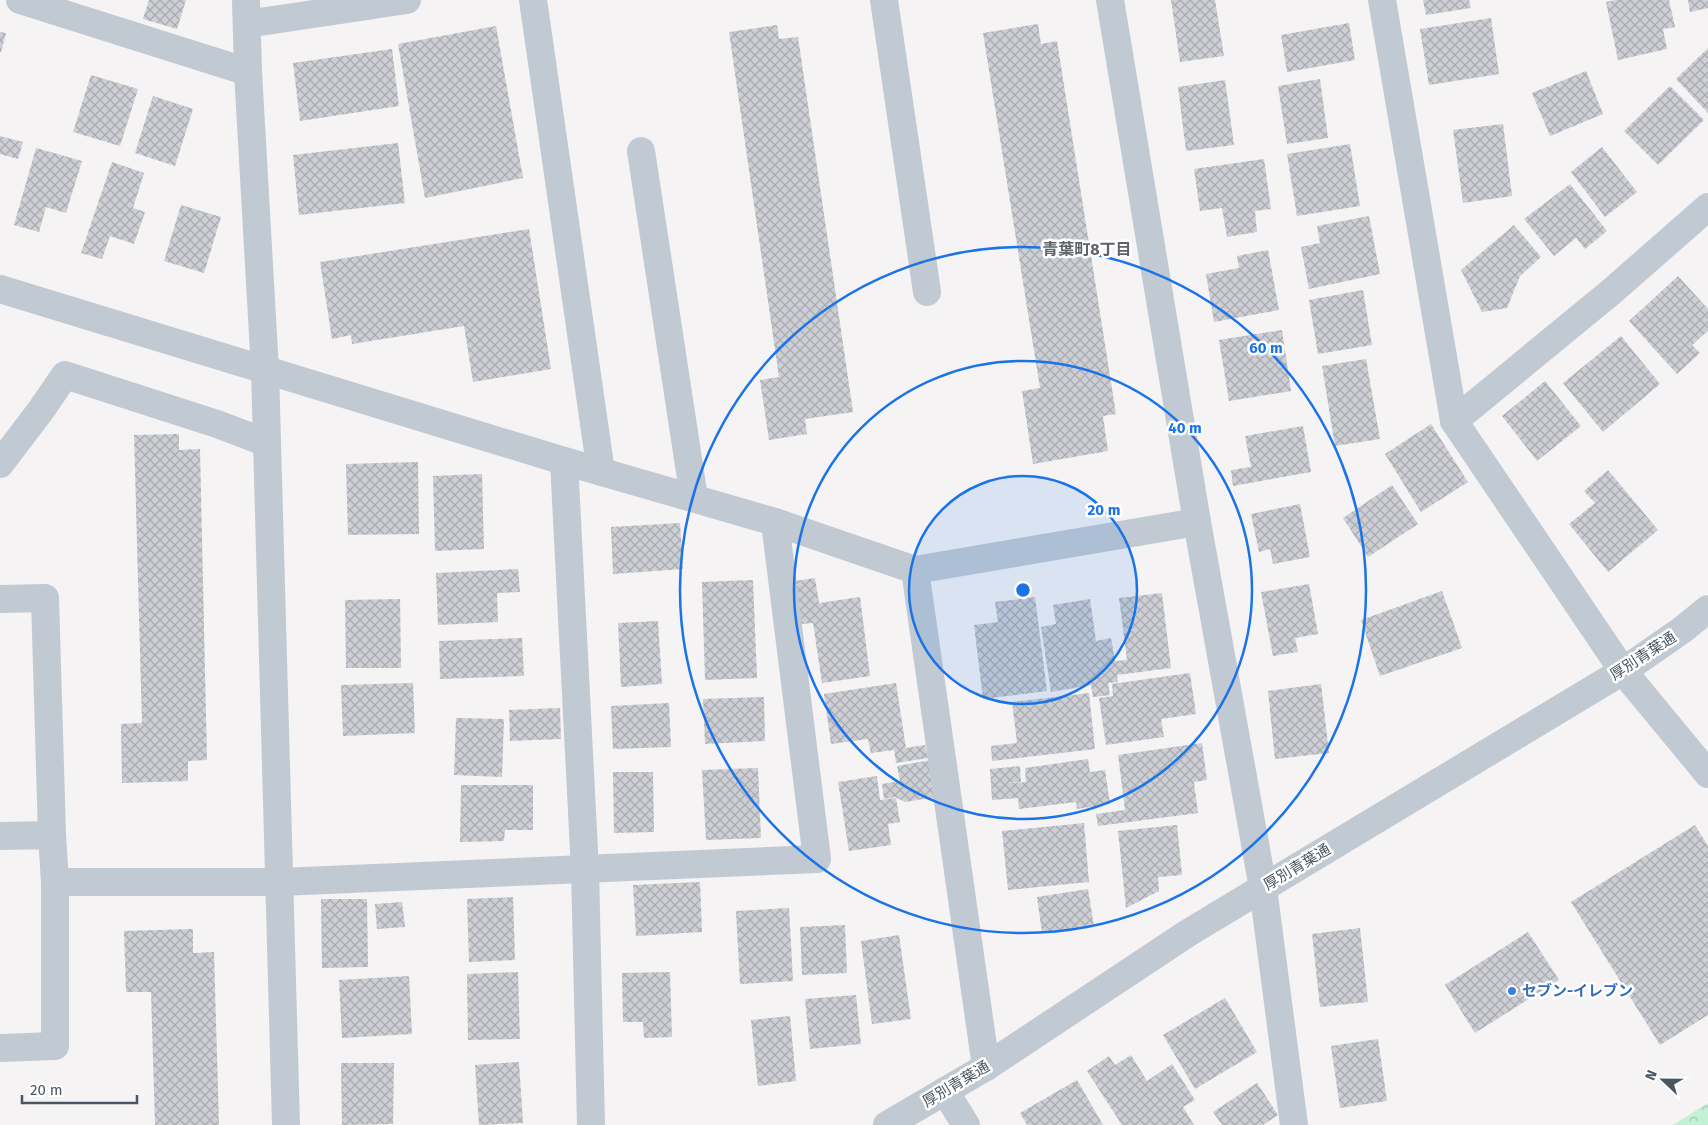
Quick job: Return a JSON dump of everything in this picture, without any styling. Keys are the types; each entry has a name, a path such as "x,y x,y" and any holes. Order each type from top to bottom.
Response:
{"street":[{"path":"20,0 248,72"},
{"path":"286,1125 265,370 246,12 406,0"},
{"path":"533,0 601,472"},
{"path":"884,0 927,292"},
{"path":"1110,0 1197,522 1262,888 1294,1125"},
{"path":"1382,0 1454,421 1623,671 1708,774"},
{"path":"641,151 694,498"},
{"path":"1454,421 1611,292 1708,207"},
{"path":"0,290 564,461 775,522 915,570 1197,522"},
{"path":"0,464 42,410 65,375 218,424 267,443"},
{"path":"564,461 585,870 591,1125"},
{"path":"55,882 280,882 817,860 775,522"},
{"path":"915,570 986,1067"},
{"path":"0,599 45,598 55,882 55,1046 0,1048"},
{"name":"厚別青葉通","path":"887,1125 986,1067 1188,933 1623,671 1682,630 1708,609"},
{"path":"0,836 52,835"},
{"path":"945,1091 966,1125"}],"green space":[{"path":"1708,1103 1708,1125 1673,1125"}],"building":[{"path":"149,0 186,0 177,29 143,19"},
{"path":"1171,0 1215,0 1224,56 1180,62"},
{"path":"1423,0 1469,0 1471,8 1426,15"},
{"path":"1616,0 1669,0 1675,27 1663,29 1667,49 1618,60 1606,2"},
{"path":"1688,0 1708,0 1708,8 1690,12"},
{"path":"1491,18 1499,74 1429,85 1420,29"},
{"path":"1349,23 1355,60 1287,72 1281,35"},
{"path":"1038,24 1041,44 1057,41 1116,414 1103,416 1108,451 1033,464 1022,391 1040,388 983,33"},
{"path":"777,25 779,39 798,37 853,412 805,419 807,434 769,440 760,380 779,377 729,32"},
{"path":"496,26 523,178 425,198 398,44"},
{"path":"0,32 6,33 1,52 0,52"},
{"path":"1708,48 1708,113 1676,79"},
{"path":"392,49 399,106 300,121 293,63"},
{"path":"1586,71 1603,114 1550,136 1532,93"},
{"path":"91,75 138,89 120,146 73,132"},
{"path":"1320,79 1328,138 1287,144 1278,86"},
{"path":"1225,80 1234,145 1186,151 1178,87"},
{"path":"1670,86 1704,120 1658,165 1624,131"},
{"path":"153,96 193,109 175,166 135,153"},
{"path":"1503,124 1512,196 1463,203 1453,130"},
{"path":"0,136 23,142 18,159 0,154"},
{"path":"398,143 405,203 299,215 293,155"},
{"path":"1350,144 1360,206 1297,216 1287,154"},
{"path":"1602,147 1637,192 1605,217 1571,172"},
{"path":"36,148 82,161 66,213 46,207 39,232 14,225"},
{"path":"1264,159 1271,209 1255,211 1257,232 1227,237 1222,208 1200,211 1194,169"},
{"path":"112,162 144,173 133,208 145,212 134,244 110,236 102,259 81,253"},
{"path":"1570,184 1607,231 1585,249 1576,238 1554,256 1524,219"},
{"path":"181,205 221,217 204,273 164,261"},
{"path":"1369,216 1380,274 1309,289 1301,247 1320,243 1317,226"},
{"path":"1514,225 1541,257 1520,276 1507,308 1482,312 1461,270"},
{"path":"529,229 551,369 473,382 464,326 352,344 351,335 332,339 320,262"},
{"path":"1268,250 1279,310 1214,322 1206,274 1239,268 1237,256"},
{"path":"1678,276 1708,309 1708,331 1692,345 1700,353 1677,374 1629,321"},
{"path":"1363,290 1372,345 1318,354 1309,300"},
{"path":"1282,330 1291,391 1229,401 1219,340"},
{"path":"1621,336 1660,384 1603,432 1563,383"},
{"path":"1366,359 1380,439 1335,446 1322,366"},
{"path":"1545,381 1581,426 1537,461 1502,416"},
{"path":"1431,424 1468,482 1421,512 1385,454"},
{"path":"1303,426 1311,472 1233,486 1231,470 1251,467 1245,436"},
{"path":"179,434 179,450 200,449 207,760 188,761 188,781 122,783 121,724 142,723 134,435"},
{"path":"418,462 419,534 348,535 346,464"},
{"path":"1608,470 1658,530 1608,572 1569,524 1595,503 1584,491"},
{"path":"482,474 484,549 435,551 433,476"},
{"path":"1392,485 1418,524 1368,557 1343,518"},
{"path":"1300,504 1310,557 1273,564 1270,549 1259,552 1251,514"},
{"path":"680,523 683,569 613,574 611,527"},
{"path":"518,569 520,592 497,593 498,622 438,625 436,573"},
{"path":"815,578 819,603 860,597 870,676 822,683 813,623 801,624 795,581"},
{"path":"753,580 757,678 705,680 702,582"},
{"path":"1309,584 1318,634 1295,638 1298,652 1273,656 1261,592"},
{"path":"1442,591 1462,648 1380,676 1361,620"},
{"path":"1162,593 1171,668 1117,675 1118,682 1108,683 1110,695 1093,697 1091,685 1051,692 1041,627 1056,624 1053,605 1090,599 1096,641 1111,638 1115,661 1127,660 1119,598"},
{"path":"1035,597 1047,691 983,699 974,625 998,622 995,602"},
{"path":"400,599 401,668 346,668 345,600"},
{"path":"658,621 662,684 621,687 618,623"},
{"path":"522,638 524,676 440,679 439,641"},
{"path":"1190,673 1196,714 1161,719 1164,737 1106,745 1099,698 1113,696 1112,684"},
{"path":"413,683 415,733 343,736 341,685"},
{"path":"896,683 906,748 925,745 928,758 896,763 894,750 871,753 868,739 831,744 824,694"},
{"path":"1321,684 1329,753 1275,759 1268,691"},
{"path":"1089,693 1095,749 992,761 991,746 1017,743 1012,702"},
{"path":"764,697 765,741 705,744 703,699"},
{"path":"669,703 671,747 613,749 611,706"},
{"path":"560,708 561,739 510,741 509,710"},
{"path":"456,718 504,719 502,777 454,775"},
{"path":"1202,743 1207,780 1194,782 1198,813 1098,826 1096,814 1125,810 1118,755"},
{"path":"1088,759 1090,772 1105,770 1110,804 1077,809 1076,802 1019,809 1018,798 992,800 990,769 1020,766 1021,782 1008,783 1026,782 1025,768"},
{"path":"931,760 936,797 905,802 895,797 884,799 882,784 900,781 897,766"},
{"path":"758,768 761,838 706,840 702,770"},
{"path":"613,772 653,772 654,832 614,833"},
{"path":"877,776 880,800 896,798 900,822 888,824 891,845 849,851 838,782"},
{"path":"461,785 533,785 533,830 505,830 504,841 460,842"},
{"path":"1084,823 1089,882 1008,890 1002,831"},
{"path":"1177,825 1182,875 1158,877 1159,891 1126,908 1118,831"},
{"path":"1695,825 1708,846 1708,1015 1660,1045 1571,902"},
{"path":"700,882 702,932 636,936 633,885"},
{"path":"1088,889 1094,926 1042,933 1037,897"},
{"path":"513,897 515,960 469,962 467,899"},
{"path":"321,899 367,899 368,967 322,968"},
{"path":"402,902 405,927 377,929 375,904"},
{"path":"789,908 793,981 740,984 736,911"},
{"path":"845,925 847,973 802,975 800,927"},
{"path":"1360,928 1368,1002 1320,1007 1312,934"},
{"path":"193,929 193,953 214,952 219,1125 155,1125 151,992 126,992 124,931"},
{"path":"1528,932 1559,980 1475,1033 1445,985"},
{"path":"899,935 911,1019 872,1024 861,941"},
{"path":"518,972 520,1039 468,1040 467,974"},
{"path":"670,972 672,1037 644,1038 643,1022 623,1022 622,973"},
{"path":"409,976 412,1034 342,1038 339,980"},
{"path":"856,995 861,1044 810,1049 805,999"},
{"path":"1225,998 1257,1052 1195,1089 1163,1035"},
{"path":"790,1016 796,1081 758,1086 751,1020"},
{"path":"1378,1039 1387,1101 1340,1108 1331,1046"},
{"path":"1131,1055 1147,1081 1172,1064 1195,1100 1183,1107 1194,1125 1122,1125 1087,1071 1109,1056 1115,1065"},
{"path":"519,1062 523,1123 479,1125 475,1065"},
{"path":"341,1063 394,1063 393,1124 342,1125"},
{"path":"1077,1080 1103,1125 1027,1125 1020,1113"},
{"path":"1257,1083 1278,1115 1263,1125 1222,1125 1213,1112"}],"place":[{"name":"セブン-イレブン","path":"1512,991"}],"district":[{"name":"青葉町8丁目","path":"1087,249"}]}
